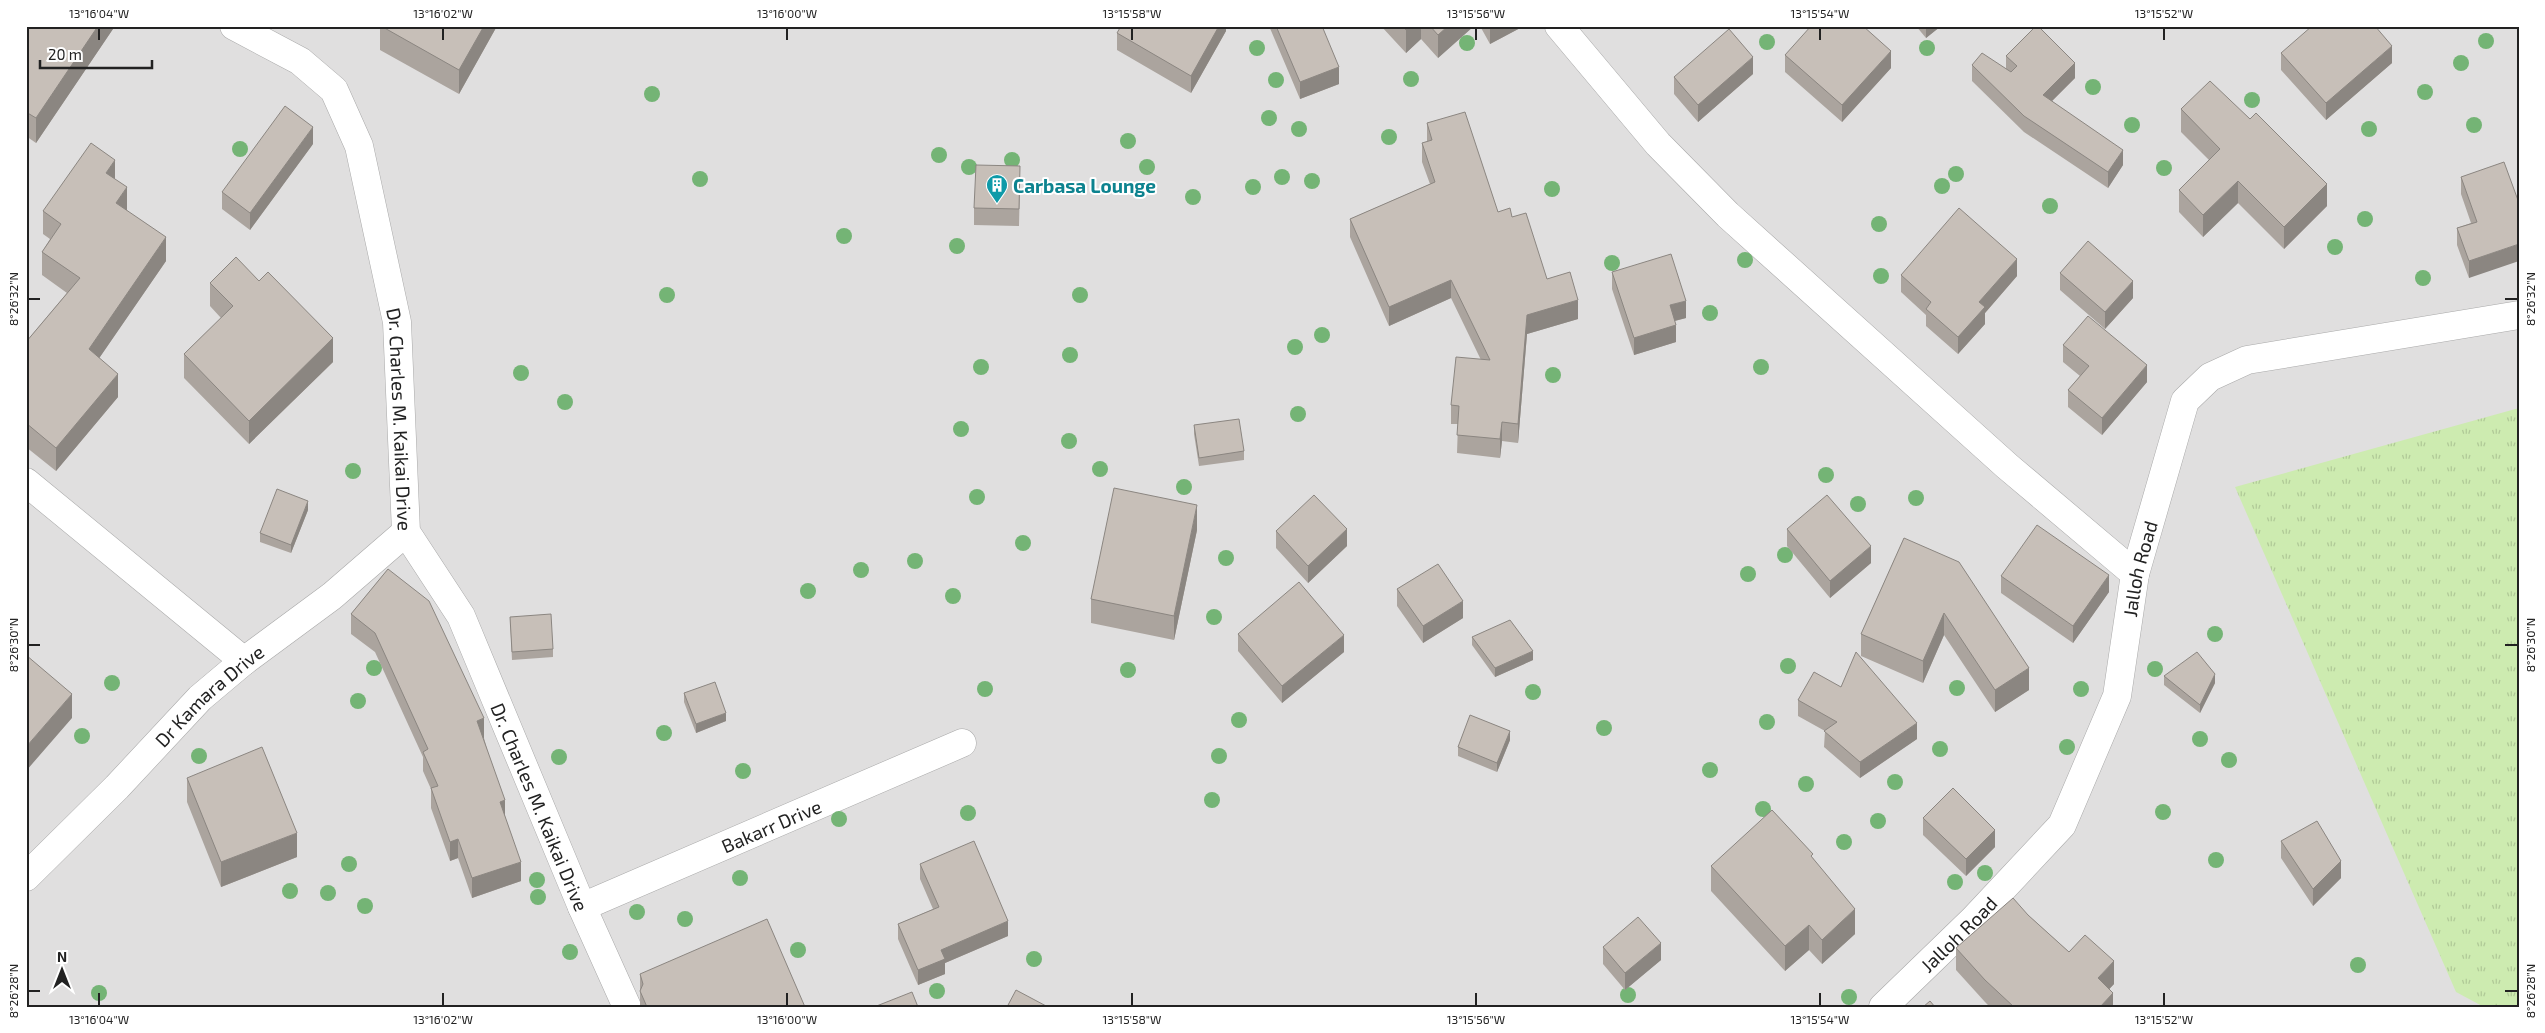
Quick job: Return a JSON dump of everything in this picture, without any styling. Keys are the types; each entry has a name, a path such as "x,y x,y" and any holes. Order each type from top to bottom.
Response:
{"street":[{"name":"Dr. Charles M. Kaikai Drive","path":"234,26 300,61 334,90 358,146 397,322 406,532 461,616 582,907 627,1007"},
{"path":"1559,26 1658,144 1728,215 2007,466 2135,574"},
{"name":"Jalloh Road","path":"1883,1007 1974,919 2062,825 2117,696 2135,574 2185,401 2210,377 2247,360 2519,315"},
{"path":"26,482 244,661"},
{"name":"Dr Kamara Drive","path":"26,877 117,787 200,698 244,661 332,596 406,532"},
{"name":"Bakarr Drive","path":"582,907 962,742"}],"shaded area":[{"path":"26,26 2519,26 2519,1007 26,1007"}],"green space":[{"path":"2519,408 2519,1007 2484,1007 2456,992 2235,487"}],"building":[{"path":"26,26 98,26 36,118 26,112"},
{"path":"381,26 484,26 459,70"},
{"path":"1121,26 1219,26 1191,76 1117,33"},
{"path":"1276,26 1322,26 1339,67 1300,82"},
{"path":"1402,26 1410,26 1406,30"},
{"path":"1430,26 1448,26 1438,35"},
{"path":"1811,26 1863,26 1891,51 1842,105 1785,55"},
{"path":"2036,26 2075,63 2043,95 2123,150 2108,172 2024,116 1972,65 1982,53 2011,72 2017,66 2006,56"},
{"path":"2312,26 2375,26 2392,46 2326,103 2281,53"},
{"path":"1729,29 1753,57 1698,105 1674,77"},
{"path":"2210,81 2250,119 2256,113 2327,184 2284,227 2238,181 2203,215 2179,190 2220,149 2181,109"},
{"path":"285,106 313,127 250,213 222,192"},
{"path":"1465,112 1498,212 1510,208 1512,217 1526,213 1547,279 1570,272 1578,300 1527,315 1518,424 1502,422 1500,439 1457,435 1459,406 1451,405 1456,357 1490,360 1451,280 1389,307 1350,219 1435,182 1422,143 1432,140 1427,123"},
{"path":"91,143 115,160 106,173 127,187 116,203 166,237 89,349 118,374 56,448 26,423 26,342 80,278 42,252 61,224 43,211"},
{"path":"2504,162 2519,203 2519,244 2469,261 2457,228 2477,222 2461,177"},
{"path":"976,165 1020,166 1019,209 974,208"},
{"path":"1959,208 2017,259 1979,302 1985,307 1958,337 1926,309 1931,302 1901,275"},
{"path":"2088,241 2133,281 2105,312 2060,273"},
{"path":"1671,254 1686,301 1670,305 1676,325 1634,338 1612,272"},
{"path":"236,257 259,281 268,272 333,338 249,421 184,354 233,306 210,283"},
{"path":"2088,316 2147,365 2102,418 2068,390 2089,366 2063,345"},
{"path":"1239,419 1244,451 1199,458 1194,425"},
{"path":"1114,488 1197,505 1174,616 1091,599"},
{"path":"277,489 308,501 291,545 260,533"},
{"path":"1314,495 1347,529 1308,566 1276,531"},
{"path":"1827,495 1871,546 1830,581 1787,529"},
{"path":"2037,525 2109,575 2073,626 2001,576"},
{"path":"1904,538 1959,562 2029,668 1995,690 1944,613 1923,661 1861,634"},
{"path":"1438,564 1463,601 1423,626 1397,589"},
{"path":"388,569 429,601 484,718 477,721 505,800 500,802 521,862 472,878 458,839 450,842 431,788 438,786 423,752 428,749 375,633 351,614"},
{"path":"1299,582 1344,635 1282,686 1238,634"},
{"path":"551,614 553,649 512,652 510,617"},
{"path":"1510,620 1533,651 1495,668 1472,637"},
{"path":"1856,652 1917,723 1860,762 1824,731 1837,722 1798,700 1814,672 1841,687"},
{"path":"2197,652 2215,674 2200,705 2164,676"},
{"path":"26,655 72,694 26,747"},
{"path":"715,682 726,713 696,724 684,693"},
{"path":"1470,715 1510,731 1497,763 1458,747"},
{"path":"262,747 297,833 221,862 187,778"},
{"path":"1953,788 1995,830 1966,859 1923,818"},
{"path":"1772,810 1813,854 1811,856 1855,909 1822,940 1809,925 1785,946 1711,866"},
{"path":"2317,821 2341,861 2313,889 2281,841"},
{"path":"974,841 1008,921 941,950 945,959 918,970 898,924 939,907 920,864"},
{"path":"2013,898 2028,915 2069,952 2085,935 2114,961 2098,978 2113,993 2100,1007 2014,1007 1985,980 1956,948"},
{"path":"1638,917 1661,943 1625,973 1603,947"},
{"path":"767,919 805,1007 647,1007 640,991 643,984 640,974"},
{"path":"1016,990 1048,1007 1007,1007"},
{"path":"912,992 918,1007 874,1007"},
{"path":"1930,1001 1935,1007 1923,1007"}],"place":[{"name":"Carbasa Lounge","path":"997,204"}]}
